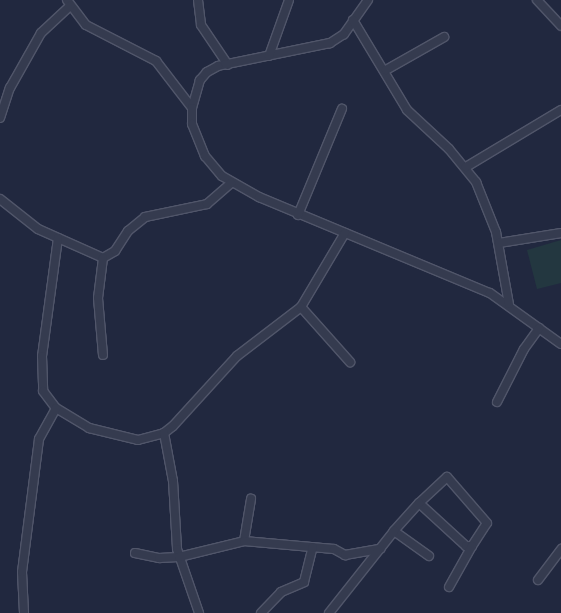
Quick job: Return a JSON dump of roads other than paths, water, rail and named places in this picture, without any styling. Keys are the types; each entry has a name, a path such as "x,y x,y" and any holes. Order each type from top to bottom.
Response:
{"street":[{"path":"198,0 201,25 228,65"},
{"path":"269,56 289,0"},
{"path":"368,0 344,34 330,43 228,65 207,72 200,80 192,108 192,124 205,156 231,183 298,215 432,267 509,304 561,344"},
{"path":"537,0 561,26"},
{"path":"0,118 10,88 41,33 68,3 96,31 156,61 192,108"},
{"path":"353,20 386,70 407,110 466,167 489,210 499,243 509,304"},
{"path":"386,70 444,38"},
{"path":"298,215 342,109"},
{"path":"466,167 561,110"},
{"path":"103,258 115,251 128,231 145,217 207,204 231,183"},
{"path":"0,199 29,223 103,258"},
{"path":"58,238 42,356 43,391 56,408 89,428 138,440 164,433 237,356 301,307 345,233"},
{"path":"499,243 561,233"},
{"path":"103,258 98,298 103,355"},
{"path":"301,307 350,362"},
{"path":"497,402 524,349 540,328"},
{"path":"24,613 22,572 39,439 56,408"},
{"path":"164,433 173,481 178,557 199,613"},
{"path":"329,613 394,531 447,477 487,522 449,587"},
{"path":"244,541 251,499"},
{"path":"419,504 466,546 472,546"},
{"path":"394,531 429,556"},
{"path":"135,553 159,558 178,557 244,541 334,549 345,555 380,549"},
{"path":"261,613 281,592 304,582 313,547"},
{"path":"538,580 561,549"}]}
